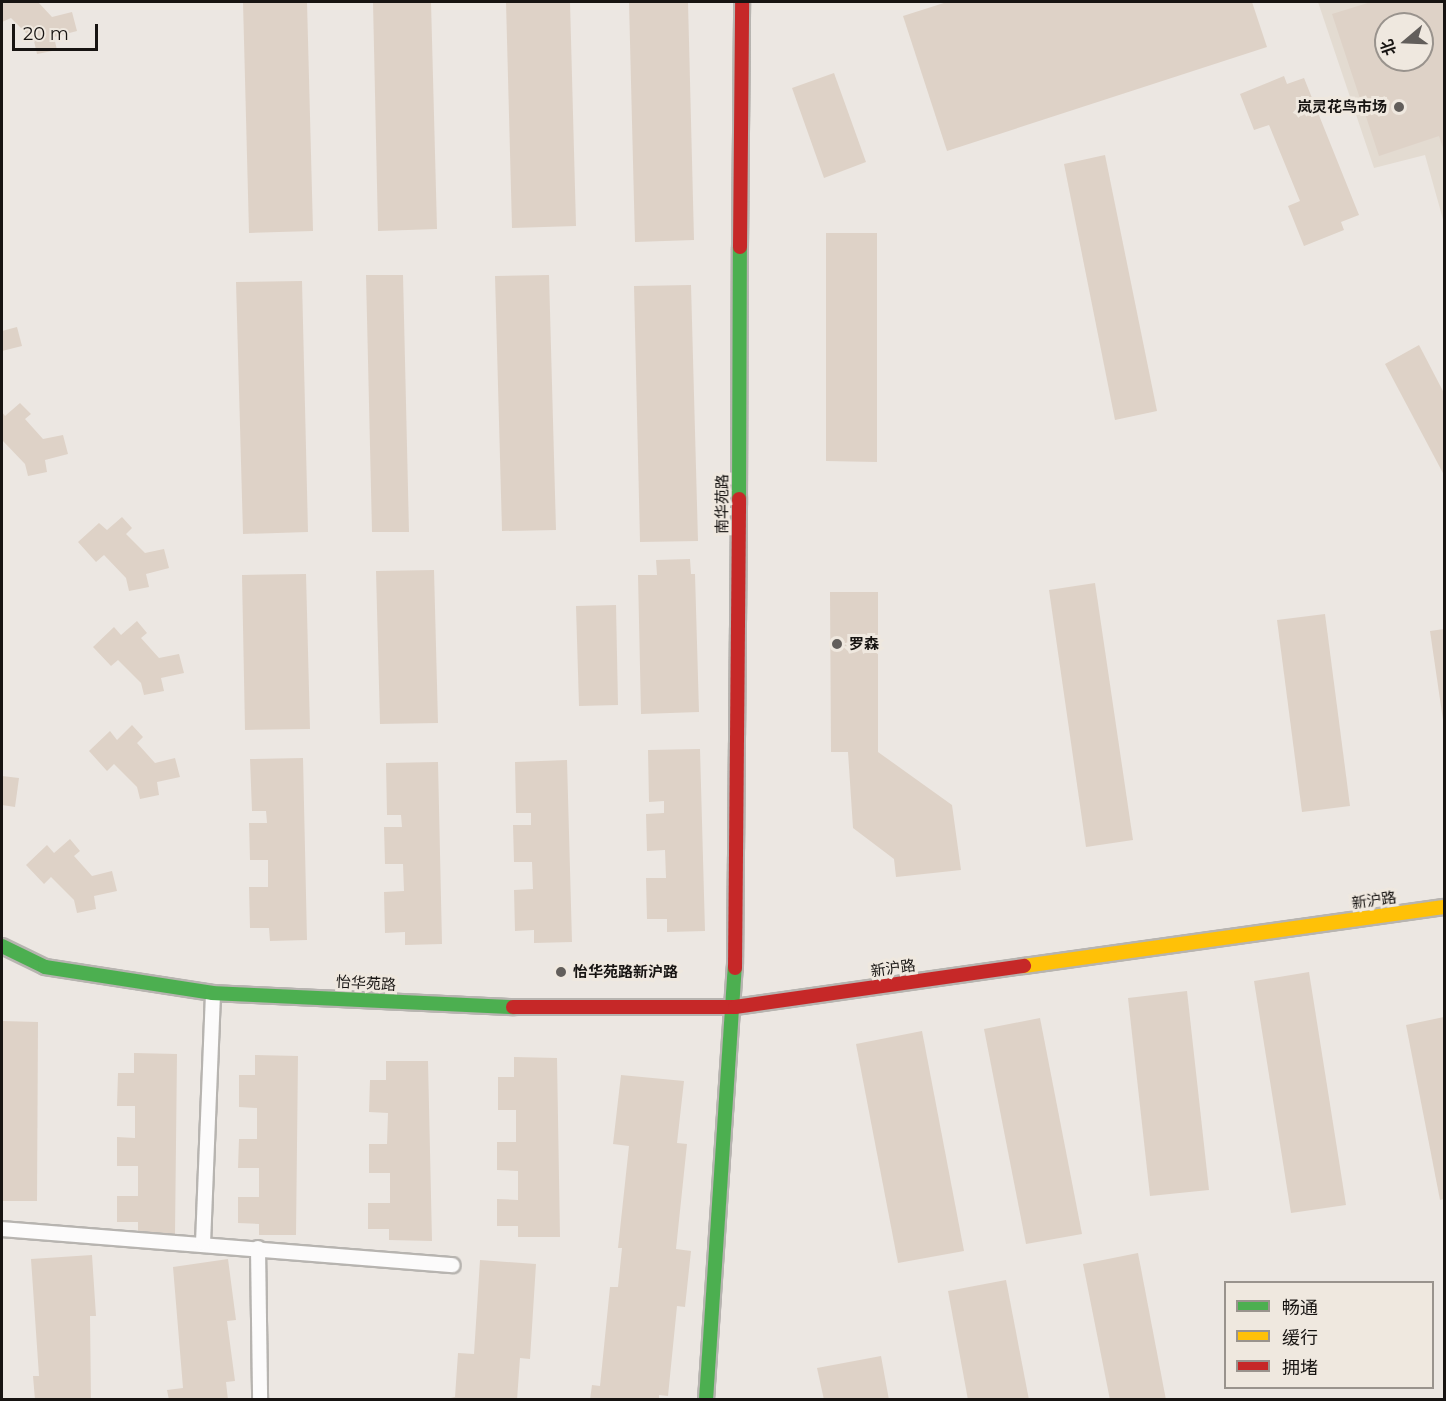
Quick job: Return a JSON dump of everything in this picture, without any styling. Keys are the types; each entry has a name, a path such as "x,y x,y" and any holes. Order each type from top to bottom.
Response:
{"street":[{"name":"南华苑路","path":"735,1007 742,2"},
{"name":"新沪路","path":"735,1007 1444,907"},
{"name":"怡华苑路","path":"2,946 45,967 213,993 559,1009 735,1007"},
{"path":"706,1400 735,1007"}],"lane":[{"path":"203,1243 213,993"},
{"path":"2,1229 203,1243 453,1265"},
{"path":"258,1248 260,1400"}],"shaded area":[{"name":"岚灵花鸟市场","path":"1318,2 1444,2 1444,223 1425,155 1374,168"}],"building":[{"path":"2,2 38,2 52,17 72,12 77,31 54,37 57,50 37,54 34,41 11,18 2,22"},
{"path":"243,2 307,2 313,231 249,233"},
{"path":"373,2 431,2 437,229 378,231"},
{"path":"506,2 570,2 576,226 512,228"},
{"path":"629,2 688,2 694,240 635,242"},
{"path":"947,2 1252,2 1267,47 947,151 903,16"},
{"name":"岚灵花鸟市场","path":"1371,2 1444,2 1444,151 1439,136 1379,156 1332,14"},
{"path":"834,73 866,162 824,178 792,88"},
{"path":"1284,76 1287,84 1304,78 1359,215 1341,222 1344,230 1304,246 1288,206 1300,201 1269,125 1254,130 1240,94"},
{"path":"1105,155 1157,411 1115,420 1064,164"},
{"path":"826,233 877,233 877,462 826,461"},
{"path":"366,275 403,275 409,532 372,532"},
{"path":"549,275 556,530 502,531 495,276"},
{"path":"302,281 308,532 243,534 236,282"},
{"path":"691,285 698,541 640,542 634,286"},
{"path":"17,327 22,346 2,351 2,331"},
{"path":"1419,345 1444,393 1444,475 1385,364"},
{"path":"20,403 31,414 25,419 43,439 63,435 68,454 45,460 47,472 28,476 25,464 2,440 2,412 5,416"},
{"path":"122,517 132,528 126,534 145,553 164,549 169,568 146,574 149,587 129,591 126,578 104,555 96,562 78,542 99,523 107,530"},
{"path":"690,559 691,574 695,574 699,712 641,714 638,575 657,575 656,560"},
{"path":"434,570 438,723 380,724 376,571"},
{"path":"306,574 310,729 245,730 242,575"},
{"path":"1095,583 1133,840 1086,847 1049,590"},
{"path":"830,592 878,592 878,752 952,805 961,870 896,877 894,859 853,828 848,752 831,752"},
{"path":"616,605 618,705 579,706 576,606"},
{"path":"1325,614 1350,806 1302,812 1277,620"},
{"path":"137,621 147,633 141,638 159,658 179,654 184,673 161,678 164,691 144,695 141,683 118,660 111,666 93,647 114,627 121,635"},
{"path":"1444,629 1444,720 1443,720 1430,631"},
{"path":"132,725 143,737 137,743 155,763 175,758 180,777 157,782 159,795 140,799 137,787 114,764 107,771 89,751 110,731 117,740"},
{"path":"700,749 705,931 667,932 667,919 647,919 646,878 666,878 665,850 647,851 646,814 664,813 664,801 649,802 648,750"},
{"path":"303,758 307,940 270,941 269,928 250,928 249,887 268,887 268,860 250,860 249,823 267,823 266,811 252,811 250,759"},
{"path":"567,760 572,942 534,943 534,930 515,931 514,890 533,889 532,862 514,862 513,825 531,825 531,813 516,813 515,762"},
{"path":"438,762 442,944 405,945 405,932 385,933 384,892 404,891 403,864 385,864 384,827 402,827 401,815 387,815 386,763"},
{"path":"2,776 19,778 15,807 2,805"},
{"path":"70,839 80,851 74,856 92,876 112,871 117,891 94,896 96,909 77,913 74,900 51,877 44,884 26,865 47,845 54,853"},
{"path":"1309,972 1346,1205 1291,1213 1254,981"},
{"path":"1187,991 1209,1190 1150,1196 1128,998"},
{"path":"1444,1017 1444,1199 1440,1200 1406,1025"},
{"path":"1040,1018 1082,1234 1026,1244 984,1029"},
{"path":"2,1021 38,1022 37,1201 2,1201"},
{"path":"922,1031 964,1251 898,1263 856,1044"},
{"path":"134,1053 177,1054 175,1234 138,1233 138,1222 117,1222 117,1196 138,1196 138,1166 117,1166 117,1137 135,1138 135,1106 117,1106 118,1073 134,1073"},
{"path":"255,1055 298,1056 296,1235 259,1235 259,1224 238,1223 238,1197 259,1197 259,1168 238,1168 239,1139 257,1139 257,1108 239,1107 239,1075 255,1075"},
{"path":"514,1057 557,1058 560,1237 518,1237 518,1226 497,1226 497,1199 518,1200 518,1171 497,1170 497,1142 516,1142 516,1110 498,1110 498,1077 514,1077"},
{"path":"386,1061 428,1061 432,1241 389,1240 389,1229 368,1229 368,1203 390,1203 390,1173 369,1173 369,1144 387,1144 388,1113 369,1112 370,1080 386,1080"},
{"path":"621,1075 684,1081 677,1143 687,1144 676,1249 691,1251 685,1307 677,1306 668,1396 659,1395 659,1400 590,1400 592,1385 600,1386 610,1287 618,1287 622,1248 618,1248 629,1146 613,1144"},
{"path":"1138,1253 1166,1400 1110,1400 1083,1264"},
{"path":"92,1255 96,1316 90,1316 91,1400 35,1400 33,1376 39,1376 31,1259"},
{"path":"228,1259 236,1320 227,1321 235,1381 226,1382 228,1400 169,1400 167,1390 183,1388 173,1267"},
{"path":"480,1260 536,1264 530,1359 520,1358 517,1400 442,1400 455,1397 458,1353 474,1354"},
{"path":"1006,1280 1029,1400 968,1400 948,1291"},
{"path":"881,1356 889,1400 824,1400 817,1368"}],"traffic: fast":[{"path":"739,499 740,247"},
{"path":"2,946 45,967 213,993 513,1007"},
{"path":"706,1400 735,968"}],"traffic: slow":[{"path":"1024,966 1444,907"}],"traffic: jam":[{"path":"740,247 742,2"},
{"path":"735,968 739,499"},
{"path":"513,1007 735,1007 1024,966"}],"place":[{"name":"岚灵花鸟市场","path":"1399,107"},
{"name":"罗森","path":"837,644"},
{"name":"怡华苑路新沪路","path":"561,972"}]}
